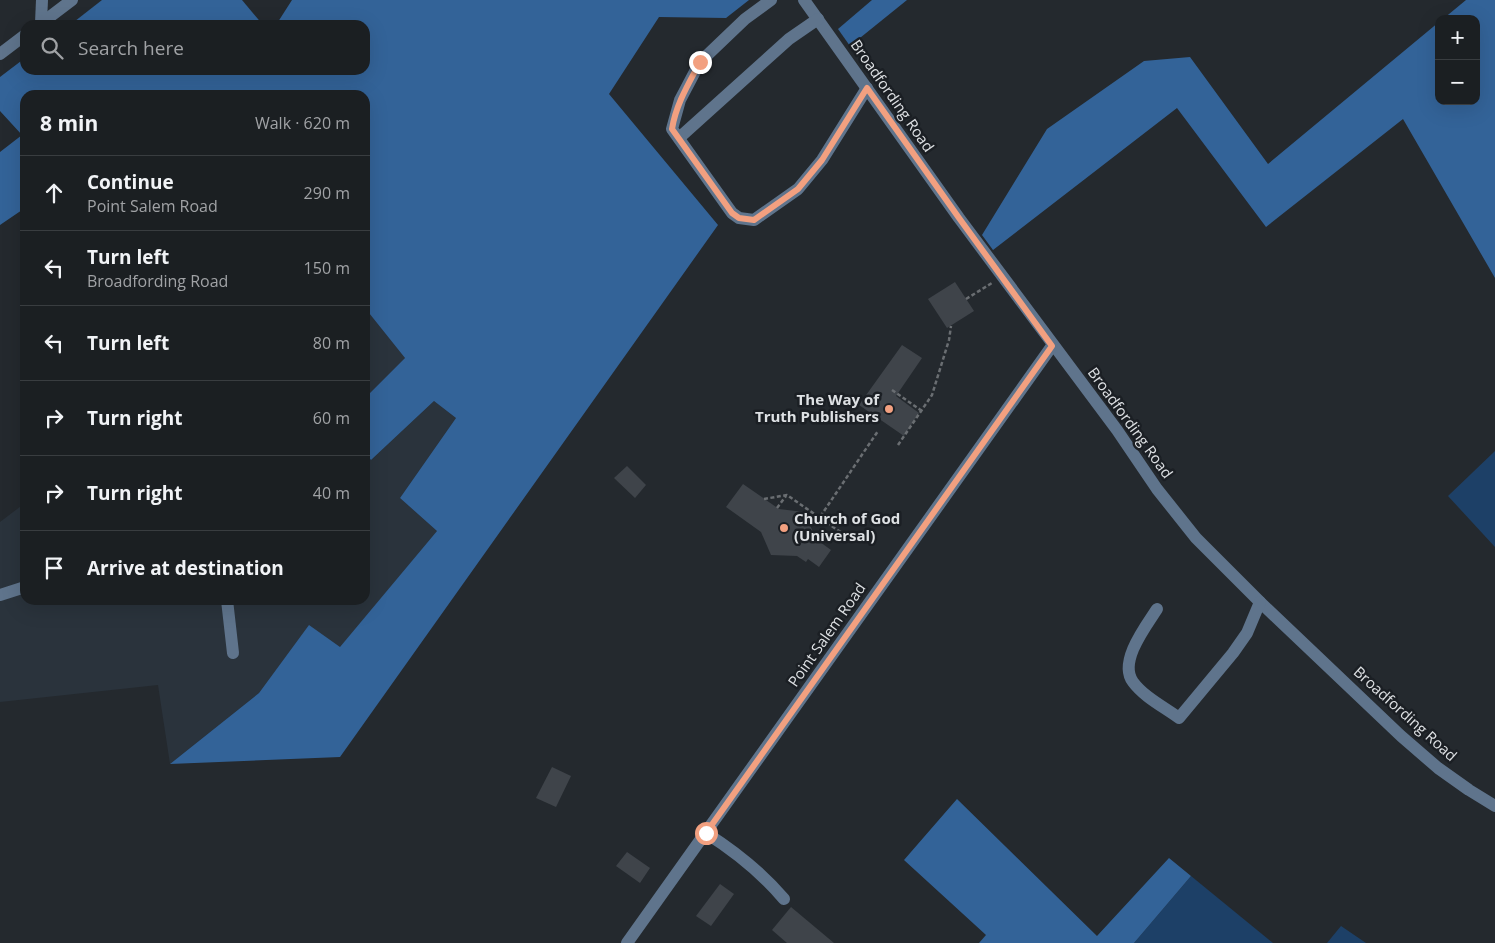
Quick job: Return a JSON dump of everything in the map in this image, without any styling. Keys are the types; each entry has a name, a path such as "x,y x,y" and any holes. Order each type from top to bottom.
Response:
{"street":[{"path":"40,20 42,0"},
{"path":"45,20 72,0"},
{"path":"771,0 745,19 700,62 680,100 672,129 732,213 739,218 754,220 798,189 822,160 867,88"},
{"name":"Broadfording Road","path":"804,0 1052,346 1117,430 1157,489 1185,524 1224,567 1401,736 1438,768 1495,806"},
{"path":"678,138 789,39 818,19"},
{"path":"0,54 20,39"},
{"name":"Point Salem Road","path":"627,943 1052,346"},
{"path":"0,595 20,589"},
{"path":"1156,609 1134,649 1129,669 1132,680 1140,690 1179,718 1234,653 1247,633 1260,602"},
{"path":"228,605 233,653"},
{"path":"706,833 740,856 766,878 784,899"}],"path":[{"path":"966,299 1002,277"},
{"path":"898,445 932,395 948,346 950,326"},
{"path":"892,390 922,412"},
{"path":"810,524 820,517 878,431"},
{"path":"777,508 787,495"},
{"path":"764,499 787,495 849,538"}],"shaded area":[{"path":"102,0 242,0 259,20 76,20"},
{"path":"292,0 749,0 726,18 659,17 609,94 718,225 340,757 170,764 259,693 309,625 340,647 437,531 400,498 456,418 434,401 371,460 370,459 370,393 405,358 370,314 370,90 20,90 20,133 0,111 0,77 20,62 20,75 370,75 370,20 279,20"},
{"path":"872,0 907,0 850,46 838,29"},
{"path":"1466,0 1495,0 1495,278 1403,119 1266,227 1177,108 993,250 982,235 1047,129 1144,61 1190,57 1268,164 1435,25 1435,105 1480,105 1480,15 1448,15"},
{"path":"20,137 20,211 0,225 0,152"},
{"path":"370,314 405,358 370,393"},
{"path":"434,401 456,418 400,498 437,531 340,648 309,626 259,693 170,764 158,685 0,702 0,522 20,507 20,605 370,605 370,459 371,460"},
{"path":"1495,451 1495,547 1448,496"},
{"path":"957,799 1097,936 1169,858 1191,876 1134,943 979,943 986,935 904,860"},
{"path":"1191,876 1273,943 1134,943"},
{"path":"1341,926 1366,943 1327,943"}],"building":[{"path":"955,282 974,311 947,328 928,299"},
{"path":"902,345 922,358 896,396 919,413 904,436 859,405"},
{"path":"627,466 646,485 635,498 614,478"},
{"name":"Church of God (Universal)","path":"743,484 779,509 804,512 814,534 822,539 820,542 831,550 819,567 808,559 806,562 797,556 771,555 761,532 726,507"},
{"path":"552,767 571,776 556,807 536,798"},
{"path":"627,852 650,868 640,883 616,866"},
{"path":"720,884 734,894 711,926 696,916"},
{"path":"791,907 834,943 787,943 772,930"}],"place":[{"name":"The Way of Truth Publishers","path":"889,409"},
{"name":"Church of God (Universal)","path":"784,528"}],"route":[{"path":"700,62 680,100 672,129 732,213 739,218 754,220 798,189 822,160 867,88 1052,346 706,833"}]}
